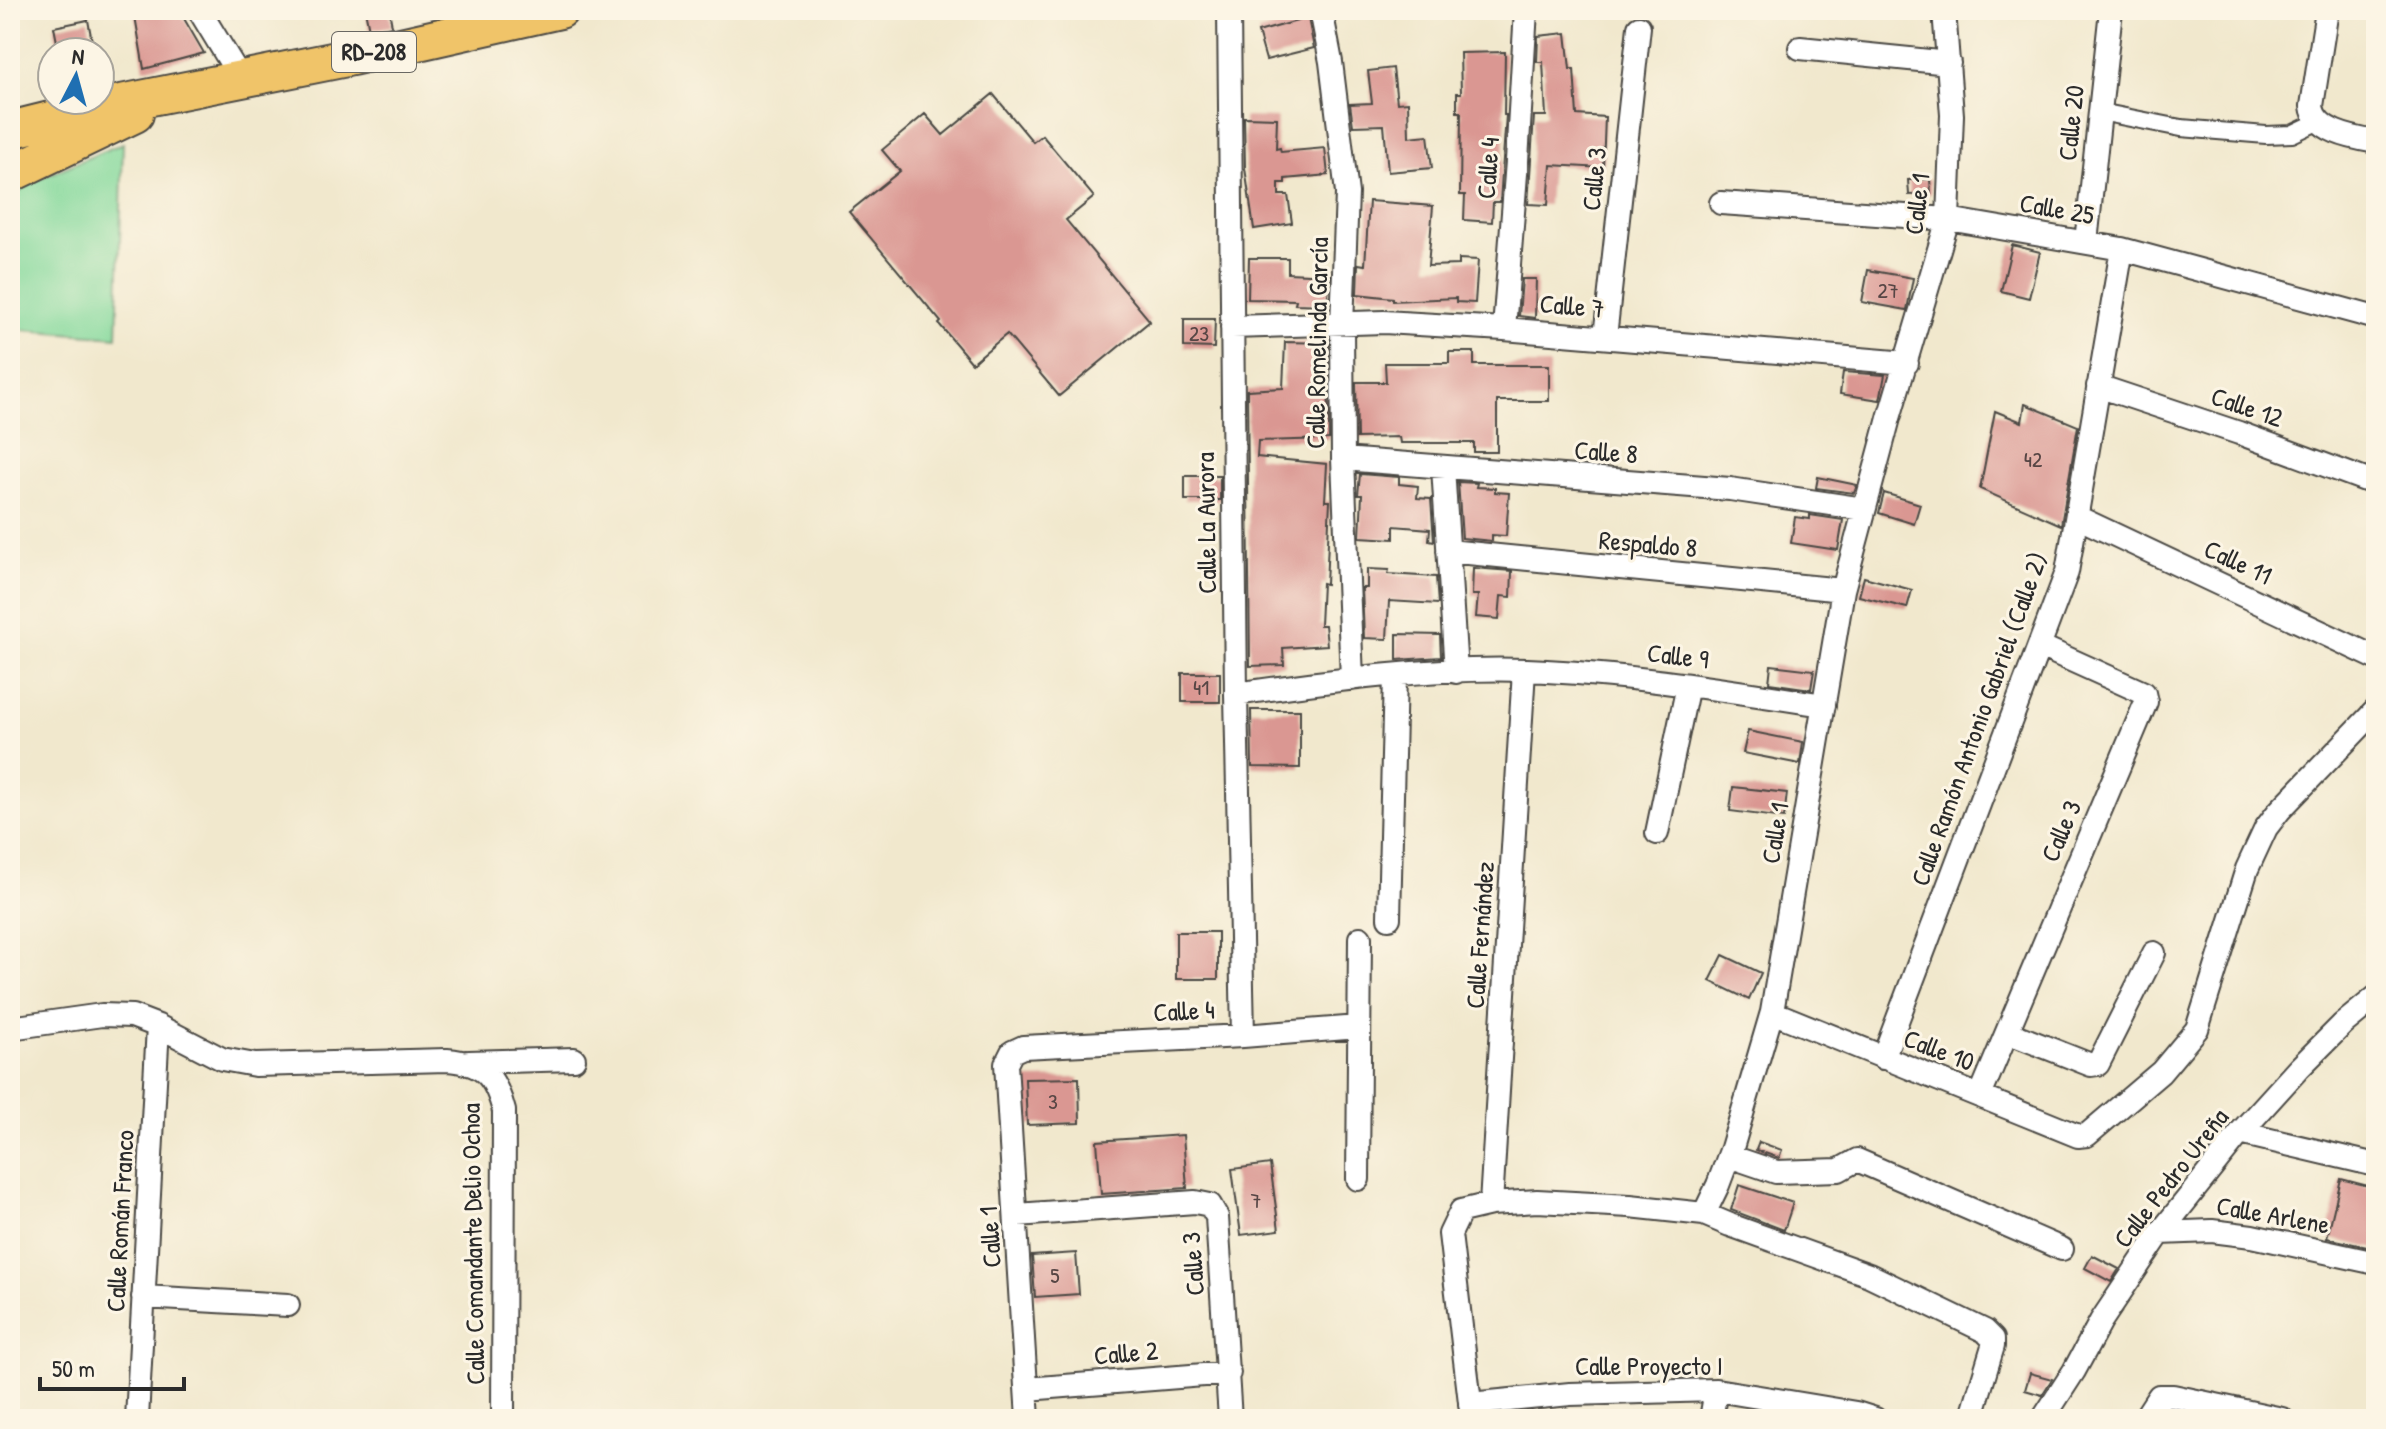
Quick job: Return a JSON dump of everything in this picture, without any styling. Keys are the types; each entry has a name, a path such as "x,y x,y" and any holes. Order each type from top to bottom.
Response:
{"main road":[{"name":"RD-208","path":"116,104 352,57 458,21 560,10"},
{"path":"10,174 187,90"},
{"name":"RD-208","path":"10,110 36,109"},
{"name":"RD-208","path":"10,130 67,116"}],"street":[{"path":"199,10 241,79"},
{"name":"Calle La Aurora","path":"1229,10 1243,1036"},
{"name":"Calle Romelinda García","path":"1321,10 1331,62 1347,193 1342,325 1343,459 1352,679"},
{"name":"Calle 4","path":"1504,329 1526,10"},
{"name":"Calle 1","path":"1704,1214 1729,1156 1772,1012 1843,590 1948,219 1952,115 1944,10"},
{"name":"Calle 20","path":"2086,242 2111,10"},
{"path":"2322,11 2312,106 2317,122 2327,128 2376,142"},
{"name":"Calle 3","path":"1605,337 1639,27"},
{"path":"1800,48 1949,63"},
{"path":"2100,112 2181,128 2266,135 2292,134 2317,122"},
{"name":"Calle 25","path":"1721,203 1948,219 2086,242 2376,318"},
{"name":"Calle Ramón Antonio Gabriel (Calle 2)","path":"1883,1058 2067,572 2122,249"},
{"name":"Calle 7","path":"1232,327 1384,322 1907,363"},
{"name":"Calle 12","path":"2098,386 2239,433 2376,484"},
{"name":"Calle 8","path":"1343,459 1730,489 1864,509"},
{"path":"1236,694 1352,679 1456,672 1443,467"},
{"name":"Calle 11","path":"2077,517 2376,658"},
{"name":"Respaldo 8","path":"1448,551 1843,590"},
{"name":"Calle 3","path":"1980,1096 2146,702 2144,693 2040,646"},
{"name":"Calle 9","path":"1456,672 1524,670 1592,674 1824,705"},
{"name":"Calle Fernández","path":"1491,1204 1524,670"},
{"path":"1389,918 1395,675"},
{"path":"1657,833 1688,685"},
{"name":"Calle 10","path":"1772,1012 2078,1136 2087,1135 2161,1072 2197,1029 2247,869 2266,828 2376,710"},
{"path":"1358,1179 1360,938"},
{"path":"2007,1032 2091,1065 2098,1064 2154,953"},
{"name":"Calle Pedro Ureña","path":"2043,1419 2101,1321 2160,1233 2240,1133 2299,1068 2343,1024 2376,997"},
{"path":"10,1028 102,1015 132,1016 222,1059 255,1065 447,1060 477,1067 574,1059"},
{"name":"Calle Román Franco","path":"137,1419 158,1026"},
{"name":"Calle 4","path":"1012,1052 1023,1047 1359,1027"},
{"name":"Calle 1","path":"1012,1052 1006,1064 1028,1419"},
{"name":"Calle Comandante Delio Ochoa","path":"477,1067 499,1090 504,1111 503,1419"},
{"path":"2240,1133 2376,1165"},
{"path":"1729,1156 1776,1172 1839,1170 1857,1160 2062,1249"},
{"path":"1471,1411 1450,1234 1461,1211 1491,1204 1537,1201 1704,1214 1869,1275 1990,1334 1993,1346 1971,1419"},
{"name":"Calle 3","path":"1017,1215 1195,1202 1210,1205 1217,1217 1230,1419"},
{"name":"Calle Arlene","path":"2160,1233 2212,1231 2252,1236 2376,1263"},
{"path":"143,1297 288,1305"},
{"name":"Calle 2","path":"1027,1389 1229,1373"},
{"path":"1711,1419 1716,1390"},
{"name":"Calle Proyecto I","path":"1471,1411 1570,1394 1716,1390 1856,1413 1875,1419"},
{"path":"2144,1419 2159,1396 2173,1396 2282,1419"}],"green space":[{"path":"123,143 117,337 10,329 10,191"}],"building":[{"path":"134,10 179,10 204,53 144,69"},
{"path":"365,10 389,10 392,26 369,30"},
{"path":"1308,18 1314,48 1266,60 1258,32"},
{"path":"88,20 91,36 56,36 54,27"},
{"path":"1566,33 1570,69 1574,69 1577,115 1605,117 1603,168 1551,165 1548,205 1528,204 1534,116 1546,116 1543,62 1537,62 1538,36"},
{"path":"1505,52 1506,115 1500,202 1493,202 1492,222 1464,220 1465,195 1460,195 1461,112 1457,112 1457,93 1461,93 1460,53"},
{"path":"1393,68 1397,103 1408,102 1409,137 1428,135 1432,168 1388,172 1384,125 1353,126 1350,104 1372,103 1368,71"},
{"path":"993,94 1033,142 1042,135 1094,197 1066,220 1150,321 1059,396 1007,334 972,363 849,212 900,171 882,150 925,114 943,135"},
{"path":"1244,117 1277,118 1276,149 1280,148 1281,152 1325,148 1328,175 1285,179 1285,183 1279,183 1279,195 1288,195 1292,223 1254,229 1245,168"},
{"path":"1930,179 1931,194 1909,195 1908,180"},
{"path":"1369,201 1433,206 1428,266 1459,265 1459,259 1478,260 1475,303 1456,302 1456,298 1393,301 1393,298 1357,294 1358,264 1365,265"},
{"path":"2012,245 2040,252 2029,298 2001,291"},
{"path":"1249,258 1288,258 1288,273 1330,275 1327,305 1295,304 1296,300 1248,299"},
{"path":"1868,270 1913,278 1907,310 1862,302"},
{"path":"1522,279 1536,279 1535,318 1519,316"},
{"path":"1184,319 1215,319 1214,348 1184,347"},
{"path":"1285,342 1328,343 1329,439 1258,441 1257,457 1327,464 1325,501 1330,501 1326,584 1322,583 1320,625 1325,625 1327,645 1283,648 1284,665 1250,666 1247,390 1283,388"},
{"path":"1449,352 1474,352 1474,365 1549,365 1549,401 1497,401 1497,452 1474,452 1474,443 1400,443 1399,437 1357,438 1356,382 1386,382 1385,363 1449,363"},
{"path":"1843,372 1885,375 1880,400 1840,394"},
{"path":"2025,404 2078,426 2061,525 1980,489 1995,411 2022,422"},
{"path":"1360,474 1399,477 1399,484 1418,486 1417,498 1431,499 1434,541 1429,540 1430,529 1394,526 1394,539 1360,537"},
{"path":"1185,476 1220,476 1220,500 1185,500"},
{"path":"1818,477 1857,485 1854,493 1816,488"},
{"path":"1458,482 1477,483 1476,487 1495,488 1495,492 1509,493 1506,536 1492,535 1492,541 1462,538"},
{"path":"1884,493 1920,504 1914,524 1879,513"},
{"path":"1810,515 1843,520 1838,550 1791,543 1795,517 1810,519"},
{"path":"1473,568 1512,571 1511,597 1501,596 1499,619 1476,617 1478,595 1472,595"},
{"path":"1367,569 1389,570 1388,574 1436,577 1438,604 1389,601 1387,639 1364,638 1362,588 1367,588"},
{"path":"1864,577 1912,590 1907,608 1859,596"},
{"path":"1397,634 1440,635 1441,657 1397,660"},
{"path":"1771,665 1814,670 1811,689 1769,683"},
{"path":"1182,673 1220,673 1220,702 1182,702"},
{"path":"1251,710 1300,710 1300,768 1252,767"},
{"path":"1748,731 1803,742 1800,764 1743,753"},
{"path":"1733,787 1787,793 1784,818 1730,811"},
{"path":"1176,932 1218,932 1218,979 1176,979"},
{"path":"1723,955 1761,973 1749,1000 1710,981"},
{"path":"1079,1078 1080,1123 1027,1125 1025,1079"},
{"path":"1183,1135 1187,1188 1101,1194 1097,1141"},
{"path":"1759,1142 1782,1150 1779,1158 1756,1150"},
{"path":"1270,1164 1279,1230 1241,1235 1232,1169"},
{"path":"2341,1179 2376,1188 2376,1249 2327,1238"},
{"path":"1739,1185 1793,1203 1784,1230 1731,1210"},
{"path":"1076,1253 1079,1294 1035,1297 1032,1256"},
{"path":"2092,1255 2119,1269 2111,1282 2085,1268"},
{"path":"2030,1373 2052,1379 2042,1395 2025,1390"}]}
